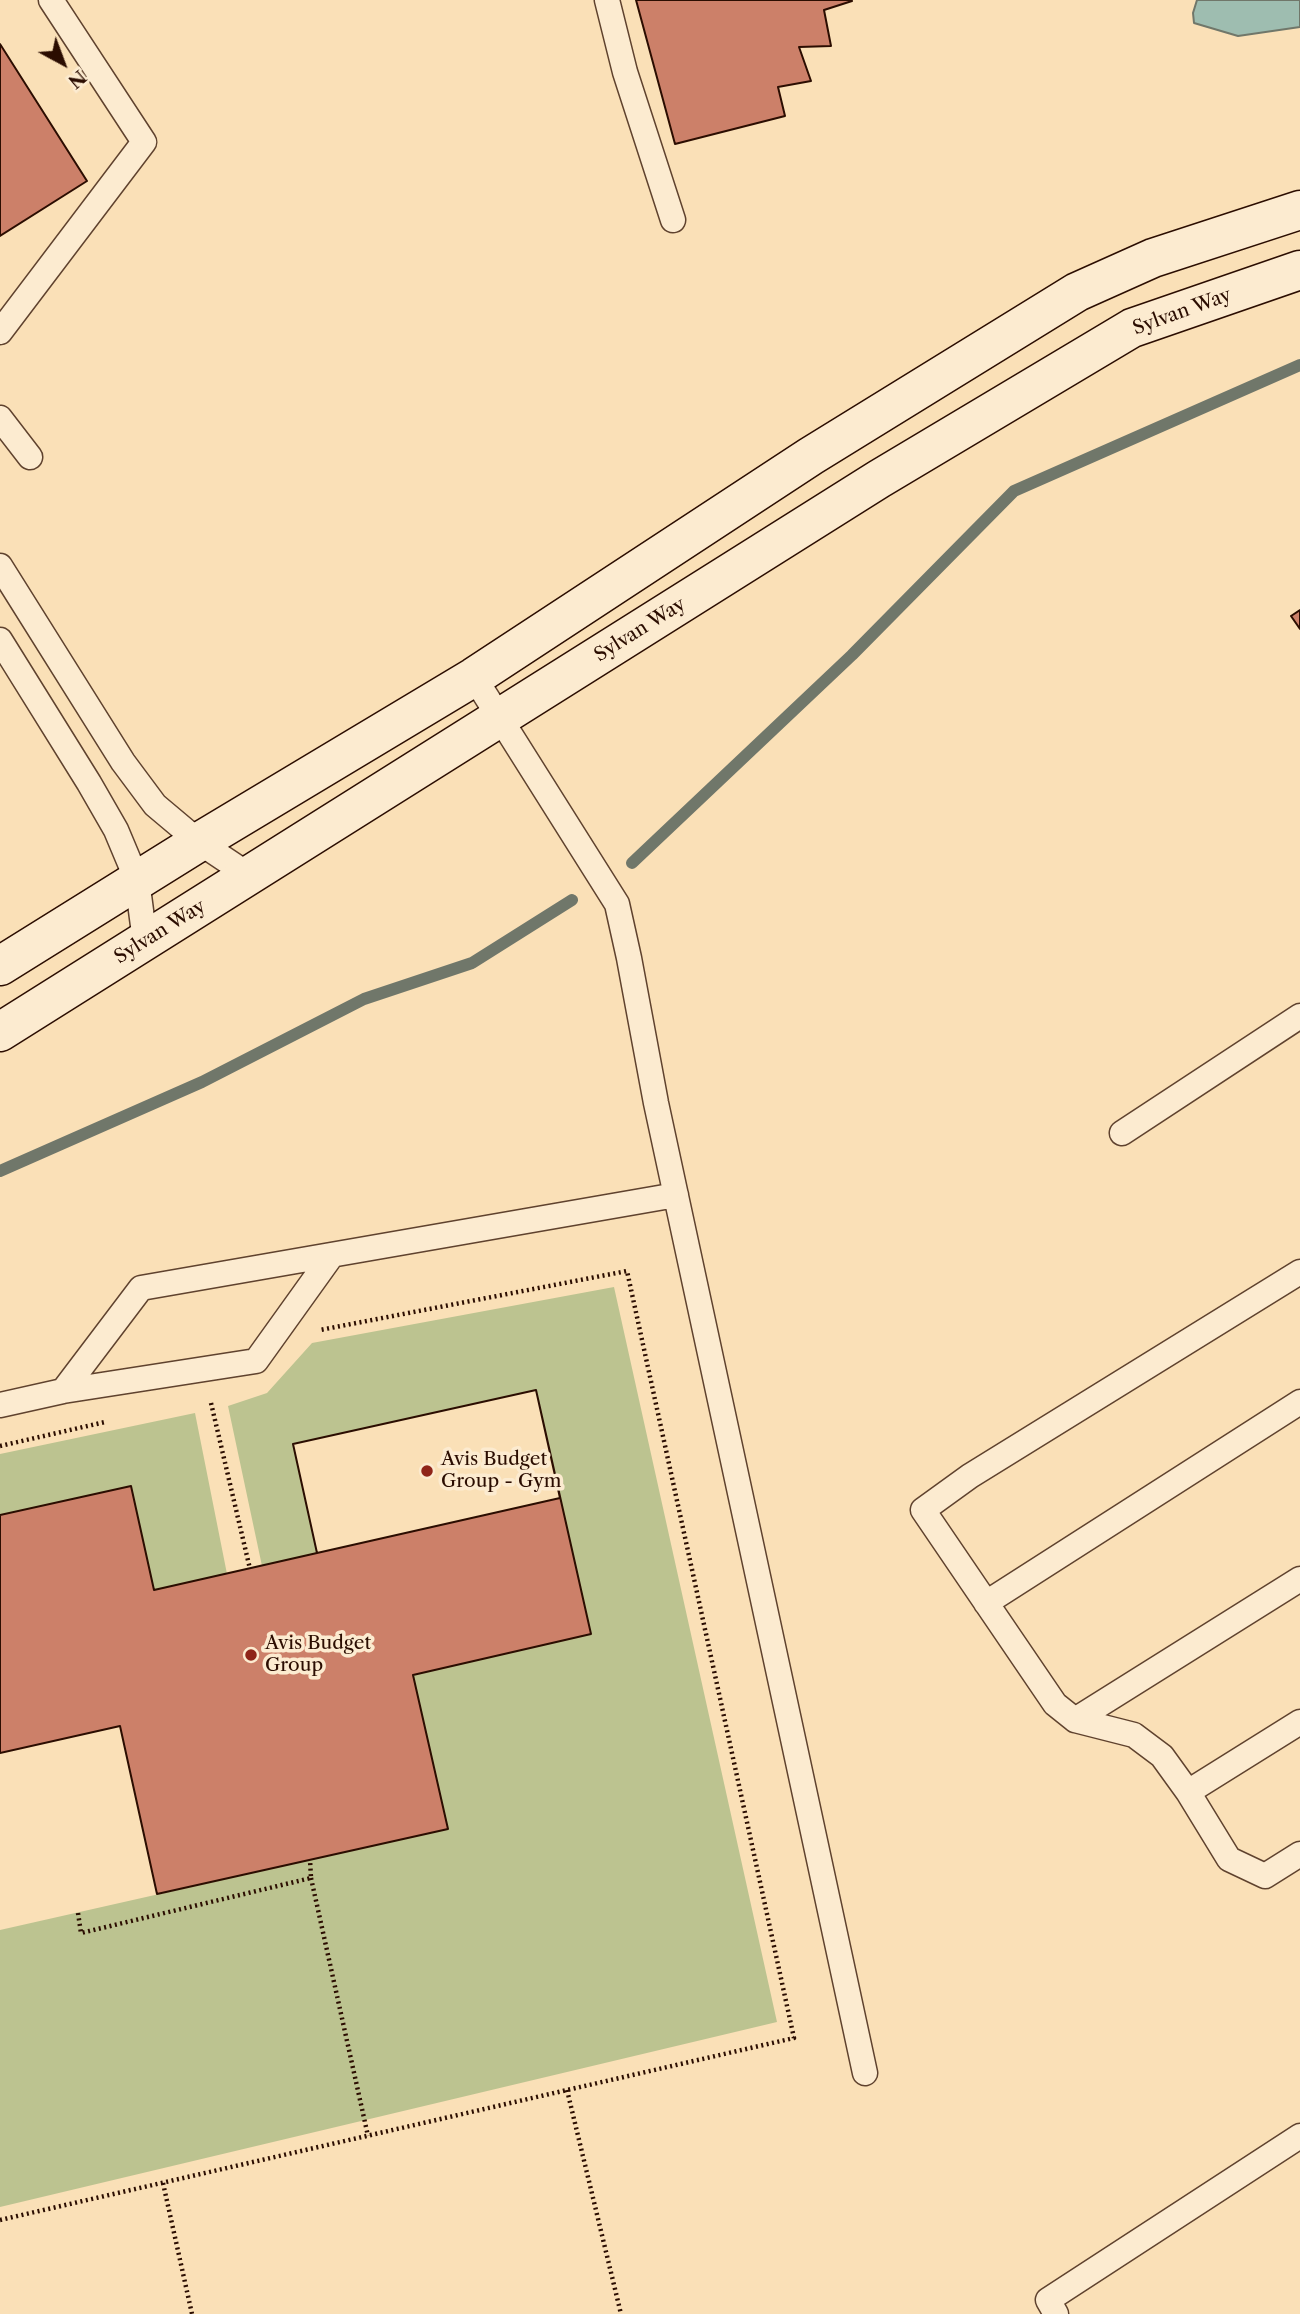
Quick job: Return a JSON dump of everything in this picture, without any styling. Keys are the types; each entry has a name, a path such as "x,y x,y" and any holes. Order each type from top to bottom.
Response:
{"street":[{"path":"0,966 199,842 474,677 811,456 1077,292 1153,258 1300,210"},
{"name":"Sylvan Way","path":"0,1032 879,480 1132,328 1300,270"}],"lane":[{"path":"0,332 144,142 51,0"},
{"path":"607,0 625,72 673,220"},
{"path":"0,418 30,457"},
{"path":"0,565 123,762 155,804 199,842 250,876"},
{"path":"0,640 116,830 137,880 145,941"},
{"path":"474,677 617,904 676,1195 865,2073"},
{"path":"1122,1133 1300,1016"},
{"path":"63,1391 141,1288 676,1195"},
{"path":"0,1405 63,1391 256,1361 332,1255"},
{"path":"1300,1272 970,1476 923,1510 1055,1704 1075,1720 1134,1735 1162,1756 1188,1791 1229,1859 1265,1876 1300,1854"},
{"path":"986,1603 1300,1402"},
{"path":"1075,1720 1300,1579"},
{"path":"1188,1791 1300,1722"},
{"path":"1056,2314 1048,2300 1300,2136"}],"path":[{"path":"0,2220 794,2038 627,1270 309,1332"},
{"path":"210,1399 250,1569"},
{"path":"0,1446 118,1420"},
{"path":"310,1860 311,1878 368,2136"},
{"path":"78,1913 81,1933 311,1878"},
{"path":"567,2090 621,2314"},
{"path":"163,2183 192,2314"}],"green space":[{"path":"614,1287 777,2022 0,2207 0,1930 447,1829 413,1675 591,1634 536,1390 293,1444 317,1553 262,1566 228,1406 267,1393 312,1343"},
{"path":"195,1413 227,1574 154,1590 131,1486 0,1515 0,1454"}],"shaded area":[{"path":"1197,0 1300,0 1300,27 1238,36 1194,23 1193,13"}],"building":[{"path":"636,0 852,1 824,10 831,46 799,47 811,81 778,87 785,116 675,144"},
{"path":"0,44 87,181 0,236"},
{"path":"1300,610 1300,629 1291,616"},
{"name":"Avis Budget Group","path":"536,1390 591,1634 413,1675 448,1829 157,1894 120,1726 0,1753 0,1515 131,1486 154,1590 317,1553 293,1444"},
{"name":"Avis Budget Group - Gym","path":"536,1390 560,1498 317,1553 293,1444"}],"waterway":[{"path":"632,863 852,655 1014,491 1300,365"},
{"path":"0,1171 202,1082 364,999 472,963 572,900"}],"place":[{"name":"Avis Budget Group - Gym","path":"427,1471"},
{"name":"Avis Budget Group","path":"251,1655"}]}
